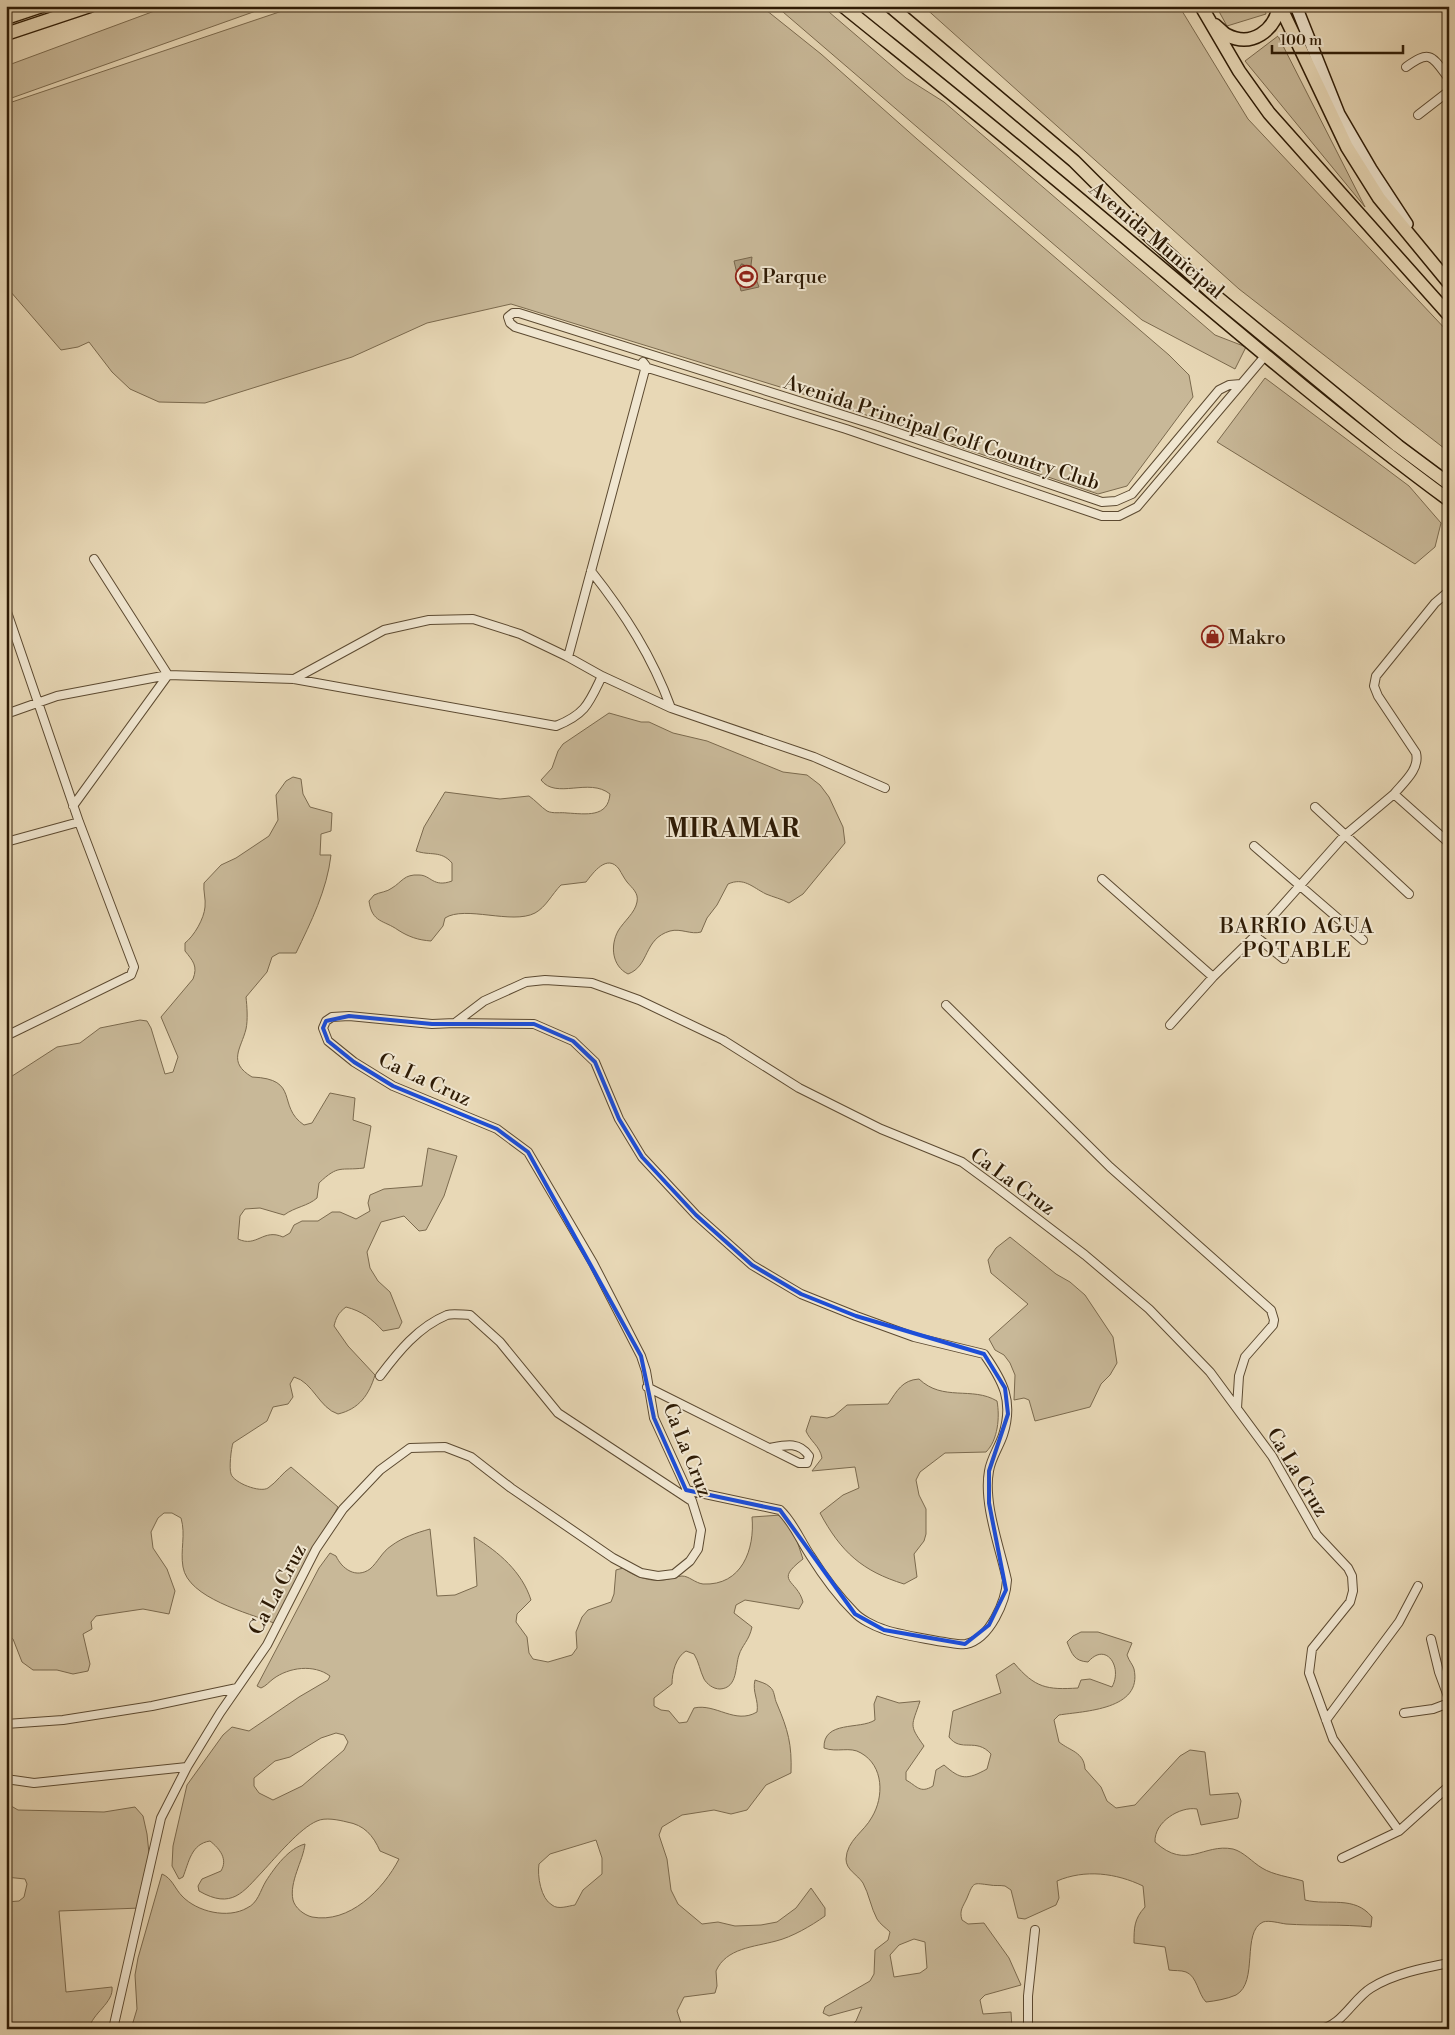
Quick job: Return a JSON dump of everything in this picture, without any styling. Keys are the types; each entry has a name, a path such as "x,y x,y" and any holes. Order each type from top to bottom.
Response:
{"highway":[{"path":"6,18 42,6"},
{"path":"6,34 90,6"},
{"name":"Avenida Municipal","path":"843,6 1046,171 1265,356 1388,455 1449,500"},
{"name":"Avenida Municipal","path":"890,6 1074,161 1149,236 1218,298 1398,446 1449,484"},
{"path":"1201,7 1227,36 1242,39 1262,36 1274,22 1280,6"},
{"path":"1280,6 1347,147 1379,198 1447,280"},
{"path":"1201,7 1239,71 1269,113 1449,315"}],"main road":[{"path":"1296,6 1320,70 1347,129 1380,184 1436,266"}],"street":[{"path":"1406,67 1421,56 1427,55 1436,61 1449,79"},
{"path":"1418,115 1449,91"},
{"name":"Avenida Principal Golf Country Club","path":"514,313 519,313 878,426 1102,502 1116,501 1132,494 1219,390 1229,385 1242,384 1137,507 1119,516 1102,516 855,432 515,327 510,323 508,317 514,313"},
{"path":"568,656 646,366 633,350"},
{"path":"1242,384 1265,356"},
{"path":"94,559 168,675"},
{"path":"591,571 626,615 661,681 671,708"},
{"path":"1170,1025 1213,977 1256,936 1299,884 1344,836 1394,794 1416,767 1418,760 1416,753 1378,696 1374,686 1376,676 1435,603 1449,591"},
{"path":"6,609 73,806 134,967 134,972 6,1036"},
{"path":"294,679 384,630 430,620 472,619 520,634 568,656 602,676 671,708 814,757 884,788"},
{"path":"73,806 168,675"},
{"path":"6,714 38,701 110,684 168,675 294,679 556,726 575,719 588,705 602,676"},
{"path":"1394,794 1449,843"},
{"path":"1315,808 1409,894"},
{"path":"6,842 79,822"},
{"path":"1254,846 1363,940"},
{"path":"1102,879 1213,977"},
{"path":"1256,936 1284,959"},
{"name":"Ca La Cruz","path":"113,2029 161,1818 187,1767 237,1688 267,1645 316,1550 343,1509 380,1470 410,1448 444,1447 471,1457 511,1488 613,1558 641,1573 658,1576 674,1574 690,1561 698,1549 701,1530 692,1501 654,1418 647,1387 646,1371 641,1356 593,1263 528,1152 497,1129 393,1086 354,1062 328,1041 323,1028 326,1021 332,1017 349,1016 432,1024 455,1023 484,1001 526,982 545,980 592,983 639,1000 723,1040 799,1088 880,1129 962,1162 1085,1255 1150,1309 1210,1372 1272,1456 1317,1535 1348,1568 1352,1576 1353,1591 1350,1602 1312,1650 1309,1660 1309,1673 1333,1739 1399,1831"},
{"path":"946,1005 1110,1167 1271,1310 1274,1320 1270,1331 1245,1357 1239,1376 1237,1408"},
{"path":"455,1023 534,1024 573,1041 595,1062 619,1119 642,1157 696,1215 752,1265 801,1294 856,1316 914,1336 984,1354 1005,1388 1008,1414 989,1470 989,1503 1007,1580 1001,1605 989,1626 979,1637 965,1644 884,1630 855,1614 811,1557 787,1517 780,1510 686,1490"},
{"path":"380,1376 395,1356 418,1332 448,1314 470,1315 500,1342 558,1413 692,1501"},
{"path":"647,1387 769,1448"},
{"path":"1326,1720 1399,1622 1418,1586"},
{"path":"1432,1639 1439,1672 1449,1699"},
{"path":"6,1724 73,1718 152,1706 237,1688"},
{"path":"1404,1713 1433,1709 1449,1703"},
{"path":"6,1779 34,1783 187,1767"},
{"path":"1342,1858 1399,1831 1449,1786"},
{"path":"1028,2029 1028,1996 1035,1930"},
{"path":"1266,2029 1318,2029 1331,2027 1356,1999 1373,1987 1409,1973 1449,1963"}],"highlighted area":[{"path":"349,1016 432,1024 534,1024 573,1041 595,1062 619,1119 642,1157 696,1215 752,1265 801,1294 856,1316 984,1354 1005,1388 1008,1414 989,1471 989,1503 1006,1590 989,1625 965,1644 884,1630 855,1614 780,1510 686,1490 654,1418 641,1356 528,1152 497,1129 393,1086 354,1062 328,1041 323,1028 326,1021"}],"shaded area":[{"path":"168,6 270,6 6,100 6,66"},
{"path":"297,6 761,6 821,54 1169,355 1189,375 1193,397 1127,486 1098,494 819,399 511,304 427,323 352,357 205,403 159,402 130,389 112,372 89,342 78,347 61,350 10,291 6,293 6,104"},
{"path":"776,6 822,6 906,78 944,102 1215,335 1246,347 1235,369 1142,320"},
{"path":"923,6 1179,6 1248,119 1449,333 1449,452 1239,289"},
{"path":"1216,6 1264,6 1266,14 1227,26"},
{"path":"1278,36 1365,207 1245,61"},
{"path":"1265,378 1409,486 1441,523 1435,547 1415,564 1217,442"},
{"path":"609,713 641,722 649,722 673,733 707,741 783,772 807,775 820,785 829,797 843,827 845,843 803,894 789,903 743,882 728,884 717,905 707,918 701,932 693,933 674,930 661,935 655,940 640,965 628,974 616,961 613,949 615,937 634,910 637,896 619,869 610,863 601,866 586,882 561,885 546,904 535,913 514,917 464,913 454,915 445,918 443,926 431,941 410,936 376,917 369,901 374,895 390,889 407,877 419,875 441,883 452,881 452,863 448,859 444,856 416,851 424,827 445,792 500,799 529,796 547,811 554,813 588,814 601,811 608,802 610,794 602,789 592,787 555,788 547,786 541,780 552,768 558,751 563,744"},
{"path":"293,777 301,779 303,794 310,807 332,813 331,831 321,834 320,855 331,855 329,868 318,906 296,953 279,953 272,957 267,972 246,997 247,1025 239,1049 238,1060 244,1071 252,1077 267,1079 283,1088 291,1110 304,1125 312,1123 330,1093 355,1098 353,1120 371,1126 364,1168 340,1170 331,1173 319,1183 317,1198 284,1215 260,1208 245,1209 240,1216 238,1239 250,1241 270,1235 283,1237 290,1233 294,1225 302,1221 318,1221 332,1212 340,1212 356,1219 370,1211 368,1203 370,1195 384,1189 422,1186 428,1148 457,1156 444,1196 426,1230 419,1231 404,1216 381,1222 367,1252 370,1268 378,1281 390,1292 402,1322 399,1328 383,1331 366,1316 346,1307 336,1320 334,1326 348,1346 375,1375 366,1395 352,1409 338,1414 331,1411 306,1384 294,1377 290,1384 293,1397 288,1404 273,1407 267,1421 233,1443 230,1471 237,1481 254,1488 268,1488 291,1467 338,1507 274,1623 235,1609 207,1596 187,1578 183,1567 183,1530 181,1518 172,1513 164,1513 158,1518 151,1532 153,1548 167,1569 175,1591 169,1614 143,1609 96,1616 91,1622 92,1629 83,1634 90,1664 88,1671 73,1674 57,1670 33,1670 22,1662 13,1639 6,1634 6,1080 57,1047 80,1043 100,1028 140,1020 147,1021 151,1028 165,1074 173,1072 178,1057 161,1017 193,979 195,967 185,951 185,943 195,932 203,917 205,904 204,883 221,865 236,858 269,836 278,820 276,795 286,781"},
{"path":"1010,1237 1085,1295 1113,1337 1117,1363 1110,1375 1101,1384 1090,1407 1035,1421 1029,1400 1024,1398 1014,1400 1015,1375 1010,1363 1004,1355 995,1350 989,1339 1028,1304 991,1273 988,1260 996,1248"},
{"path":"919,1379 928,1386 938,1390 978,1394 997,1401 998,1421 996,1435 986,1452 945,1453 920,1472 916,1480 919,1495 926,1509 926,1534 924,1541 914,1554 917,1577 904,1584 876,1573 854,1558 836,1539 828,1527 820,1513 843,1495 859,1488 855,1467 812,1471 822,1458 806,1431 811,1416 827,1418 834,1416 847,1405 888,1404 904,1384"},
{"path":"781,1515 795,1535 803,1559 794,1567 788,1577 800,1594 803,1602 799,1609 745,1600 736,1605 734,1613 752,1627 740,1652 735,1676 730,1685 720,1689 710,1686 704,1679 694,1654 686,1651 675,1665 672,1684 654,1698 654,1706 661,1710 669,1711 679,1723 687,1722 694,1708 702,1707 733,1715 749,1715 757,1712 755,1680 765,1684 773,1690 787,1730 791,1754 791,1773 766,1785 747,1810 731,1814 714,1810 682,1815 662,1827 659,1835 667,1859 671,1890 678,1904 702,1924 718,1922 735,1926 777,1922 796,1908 811,1888 825,1908 825,1916 788,1937 750,1947 726,1957 716,1971 717,1986 715,1993 684,1997 677,2011 681,2023 687,2029 131,2029 137,2009 135,1975 138,1958 162,1874 171,1881 188,1902 204,1910 231,1913 251,1906 266,1881 283,1859 293,1850 305,1844 293,1886 293,1900 300,1911 306,1915 326,1918 352,1910 363,1902 384,1882 399,1859 380,1851 374,1840 363,1828 353,1823 328,1819 317,1821 303,1830 288,1843 243,1892 228,1899 220,1899 199,1891 198,1886 202,1879 221,1871 223,1867 222,1854 210,1841 195,1850 183,1877 179,1879 172,1866 173,1846 187,1785 223,1735 232,1727 249,1731 328,1680 330,1676 324,1672 302,1669 279,1675 261,1688 257,1686 319,1568 330,1553 336,1556 342,1565 350,1571 355,1573 365,1572 370,1569 388,1548 410,1536 430,1529 437,1596 455,1595 477,1586 474,1537 501,1556 522,1580 531,1600 517,1614 516,1622 527,1637 529,1653 533,1659 548,1662 572,1655 577,1648 576,1632 582,1617 588,1610 611,1602 614,1594 616,1570 623,1568 637,1576 653,1580 665,1580 682,1576 703,1584 716,1583 728,1579 743,1563 748,1553 751,1541 752,1517","holes":["336,1733 344,1735 348,1742 344,1750 302,1786 273,1800 259,1793 254,1786 254,1778 275,1761 290,1757 321,1738","596,1840 602,1858 602,1874 583,1890 575,1905 560,1907 552,1905 545,1898 541,1887 539,1864 550,1854"]},
{"path":"1081,1632 1098,1632 1132,1643 1127,1655 1134,1669 1134,1683 1130,1693 1121,1701 1109,1706 1059,1715 1054,1720 1059,1742 1079,1755 1085,1769 1101,1787 1107,1801 1116,1808 1135,1805 1180,1756 1190,1750 1205,1752 1210,1795 1238,1793 1241,1801 1238,1818 1201,1825 1197,1809 1183,1810 1163,1822 1156,1835 1155,1842 1166,1850 1186,1855 1222,1848 1237,1850 1266,1870 1303,1881 1305,1900 1341,1902 1365,1910 1372,1917 1371,1927 1297,1925 1265,1921 1256,1927 1253,1936 1247,1980 1243,1989 1236,1995 1206,2002 1190,1974 1184,1971 1169,1970 1165,1947 1134,1943 1135,1924 1145,1907 1143,1886 1122,1878 1100,1874 1068,1877 1057,1881 1059,1898 1056,1905 1025,1919 1018,1918 1011,1890 1005,1886 975,1884 962,1909 962,1920 968,1924 984,1923 1009,1958 1021,1985 985,1995 980,2000 983,2014 1011,2012 1012,2029 848,2029 856,2021 862,2007 829,2016 823,2013 825,2007 870,1981 874,1974 875,1950 888,1940 890,1932 877,1919 863,1883 846,1863 849,1847 869,1822 876,1809 879,1800 880,1782 878,1774 869,1759 857,1751 824,1748 825,1739 829,1733 836,1729 875,1720 874,1704 877,1696 899,1703 920,1701 913,1725 924,1746 906,1772 906,1780 919,1788 929,1788 933,1786 936,1770 944,1765 960,1776 969,1777 974,1775 987,1769 991,1754 980,1746 959,1744 949,1737 953,1711 1001,1693 996,1675 1014,1663 1028,1678 1050,1688 1078,1688 1081,1680 1090,1679 1112,1687 1115,1672 1111,1659 1101,1654 1088,1662 1080,1660 1072,1653 1067,1642","holes":["914,1939 925,1942 927,1968 920,1973 894,1977 890,1955 899,1945"]},
{"path":"6,1803 18,1810 104,1812 135,1807 143,1816 151,1873 141,1908 59,1911 66,1992 112,1987 110,1998 94,2018 89,2029 6,2029 6,1902 19,1901 24,1897 27,1884 25,1879 6,1877"}],"water":[{"name":"Parque","path":"752,257 751,265 759,287 741,291 734,261"}],"place":[{"name":"Parque","path":"746,276"},
{"name":"Makro","path":"1212,637"}],"district":[{"name":"MIRAMAR","path":"733,828"},
{"name":"BARRIO AGUA POTABLE","path":"1297,938"}]}
